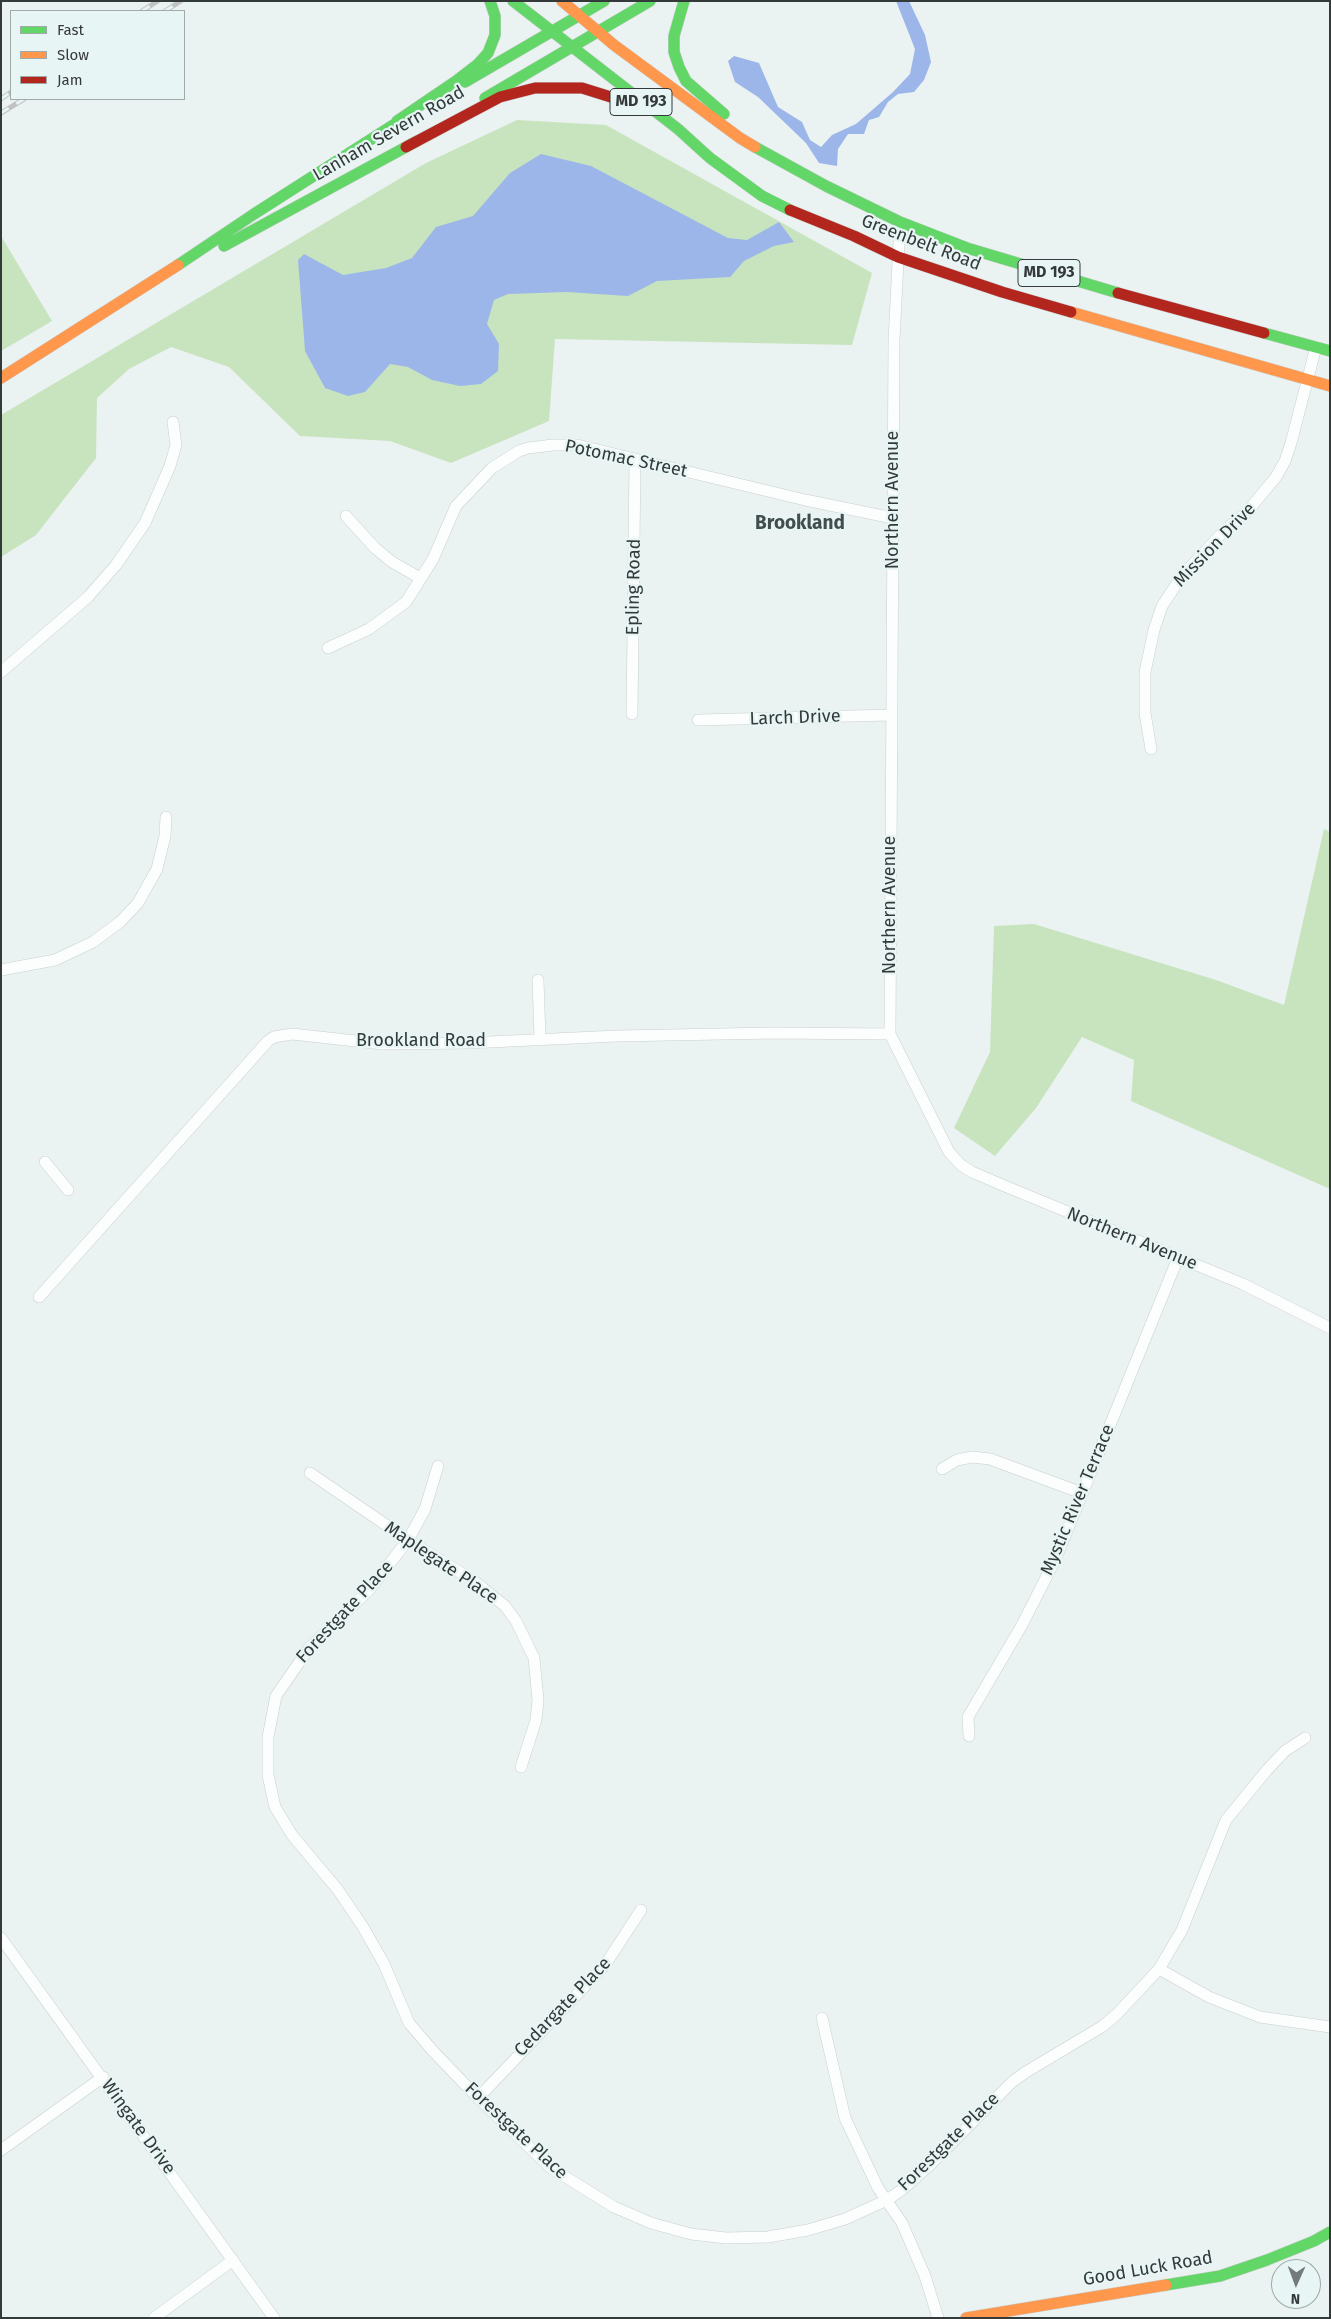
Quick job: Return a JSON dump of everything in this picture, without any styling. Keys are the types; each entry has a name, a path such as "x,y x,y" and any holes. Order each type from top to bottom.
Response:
{"main road":[{"path":"397,121 456,81 478,64 488,53 493,44 495,33 495,16 490,1"},
{"name":"MD 193","path":"513,1 551,31"},
{"name":"MD 193","path":"562,1 579,16"},
{"name":"Lanham Severn Road","path":"1,378 142,290 397,121 604,1"},
{"name":"Lanham Severn Road","path":"142,290 406,148 650,1"},
{"path":"684,1 677,22 673,44 676,59 686,81 716,108 794,168"},
{"name":"Greenbelt Road","path":"579,16 740,138 900,222 967,248 1065,278 1330,351"},
{"name":"Greenbelt Road","path":"551,31 678,129 710,158 762,196 808,219 854,236 898,257 1049,306 1330,386"},
{"path":"406,148 500,97 536,88 567,87 597,92 628,104 654,117 710,158"},
{"name":"Good Luck Road","path":"966,2318 1220,2276 1267,2260 1314,2241 1330,2232"}],"street":[{"name":"Northern Avenue","path":"900,222 894,341 890,1034 949,1152 960,1165 1007,1187 1243,1284 1330,1328"},
{"name":"Mission Drive","path":"1152,749 1146,713 1145,672 1154,630 1162,606 1182,576 1224,531 1247,512 1276,477 1285,461 1291,443 1316,347"},
{"path":"1,672 88,597 116,565 145,523 170,466 176,445 173,422"},
{"name":"Potomac Street","path":"328,648 369,629 406,602 433,559 456,506 492,468 518,451 553,445 577,445 635,461 893,518"},
{"name":"Epling Road","path":"632,714 635,461"},
{"path":"346,516 375,548 392,562 420,578"},
{"name":"Larch Drive","path":"698,720 891,715"},
{"path":"1,970 55,960 93,942 120,922 138,903 157,869 165,836 166,817"},
{"path":"538,980 540,1038"},
{"name":"Brookland Road","path":"39,1298 268,1040 274,1037 292,1034 384,1044 468,1043 540,1038 773,1033 890,1034"},
{"path":"45,1162 68,1190"},
{"name":"Mystic River Terrace","path":"969,1736 968,1717 1022,1625 1056,1558 1178,1258"},
{"path":"942,1470 957,1460 972,1457 990,1459 1082,1493"},
{"name":"Forestgate Place","path":"438,1466 425,1510 408,1540 369,1590 309,1648 281,1686 276,1696 271,1713 268,1737 268,1775 275,1807 280,1818 309,1857 334,1885 363,1927 384,1964 410,2023 432,2050 478,2098 551,2168 614,2207 651,2223 691,2234 726,2238 768,2238 808,2230 845,2219 887,2200 931,2164 1012,2082 1103,2026 1118,2014 1159,1969 1182,1930 1226,1820 1285,1751 1305,1738"},
{"name":"Maplegate Place","path":"310,1473 408,1540 474,1581 505,1606 526,1639 534,1658 538,1700 536,1720 521,1767"},
{"name":"Cedargate Place","path":"478,2098 605,1965 641,1910"},
{"name":"Wingate Drive","path":"1,1938 103,2077 274,2318"},
{"path":"1159,1969 1208,1997 1260,2017 1330,2027"},
{"path":"822,2018 845,2118 872,2176 902,2223 914,2249 938,2318"},
{"path":"1,2150 103,2077"},
{"path":"154,2318 234,2260"}],"green space":[{"path":"517,120 606,125 872,273 852,345 555,339 549,421 451,463 390,441 300,436 229,367 171,347 129,369 97,398 96,458 36,535 1,557 1,415 426,163"},
{"path":"1,236 52,321 1,351"},
{"path":"1324,829 1330,832 1330,1189 1131,1101 1134,1060 1082,1037 1036,1108 995,1156 954,1128 990,1052 994,926 1034,924 1216,980 1284,1005"}],"water":[{"path":"896,1 909,1 925,35 931,62 924,80 914,92 898,94 888,102 879,117 869,120 864,134 848,134 838,149 837,166 819,163 806,143 758,97 735,82 728,61 734,56 759,63 778,107 802,122 810,140 821,147 832,135 856,124 893,92 910,74 915,49"},
{"path":"541,154 591,166 728,238 747,240 779,222 794,242 774,246 744,261 730,277 657,281 628,296 567,292 508,294 494,300 487,324 499,344 498,371 481,384 460,386 432,380 408,367 390,364 365,392 348,396 325,388 305,351 298,260 304,254 343,275 386,268 412,258 436,227 473,216 510,173"}],"railway":[{"path":"144,10 158,1"},
{"path":"167,10 181,1"},
{"path":"1,99 10,93"},
{"path":"1,113 22,100"}],"traffic: fast":[{"path":"397,121 456,81 478,64 488,53 495,35 495,16 490,1"},
{"path":"513,1 678,129 710,158 762,196 790,210"},
{"path":"465,82 604,1"},
{"path":"485,98 650,1"},
{"path":"684,1 674,36 674,52 679,67 686,81 724,114"},
{"path":"178,265 409,115"},
{"path":"224,246 417,141"},
{"path":"755,147 826,186 900,222 967,248 1118,293"},
{"path":"1264,333 1330,351"},
{"path":"1166,2285 1220,2276 1267,2260 1314,2241 1330,2232"}],"traffic: slow":[{"path":"562,1 614,45 755,147"},
{"path":"1,378 178,265"},
{"path":"1071,312 1330,386"},
{"path":"966,2318 1166,2285"}],"traffic: jam":[{"path":"406,147 500,97 535,88 582,88 614,98 640,110"},
{"path":"790,210 854,236 898,257 1002,292 1071,312"},
{"path":"1118,293 1264,333"}],"district":[{"name":"Brookland","path":"800,524"}]}
